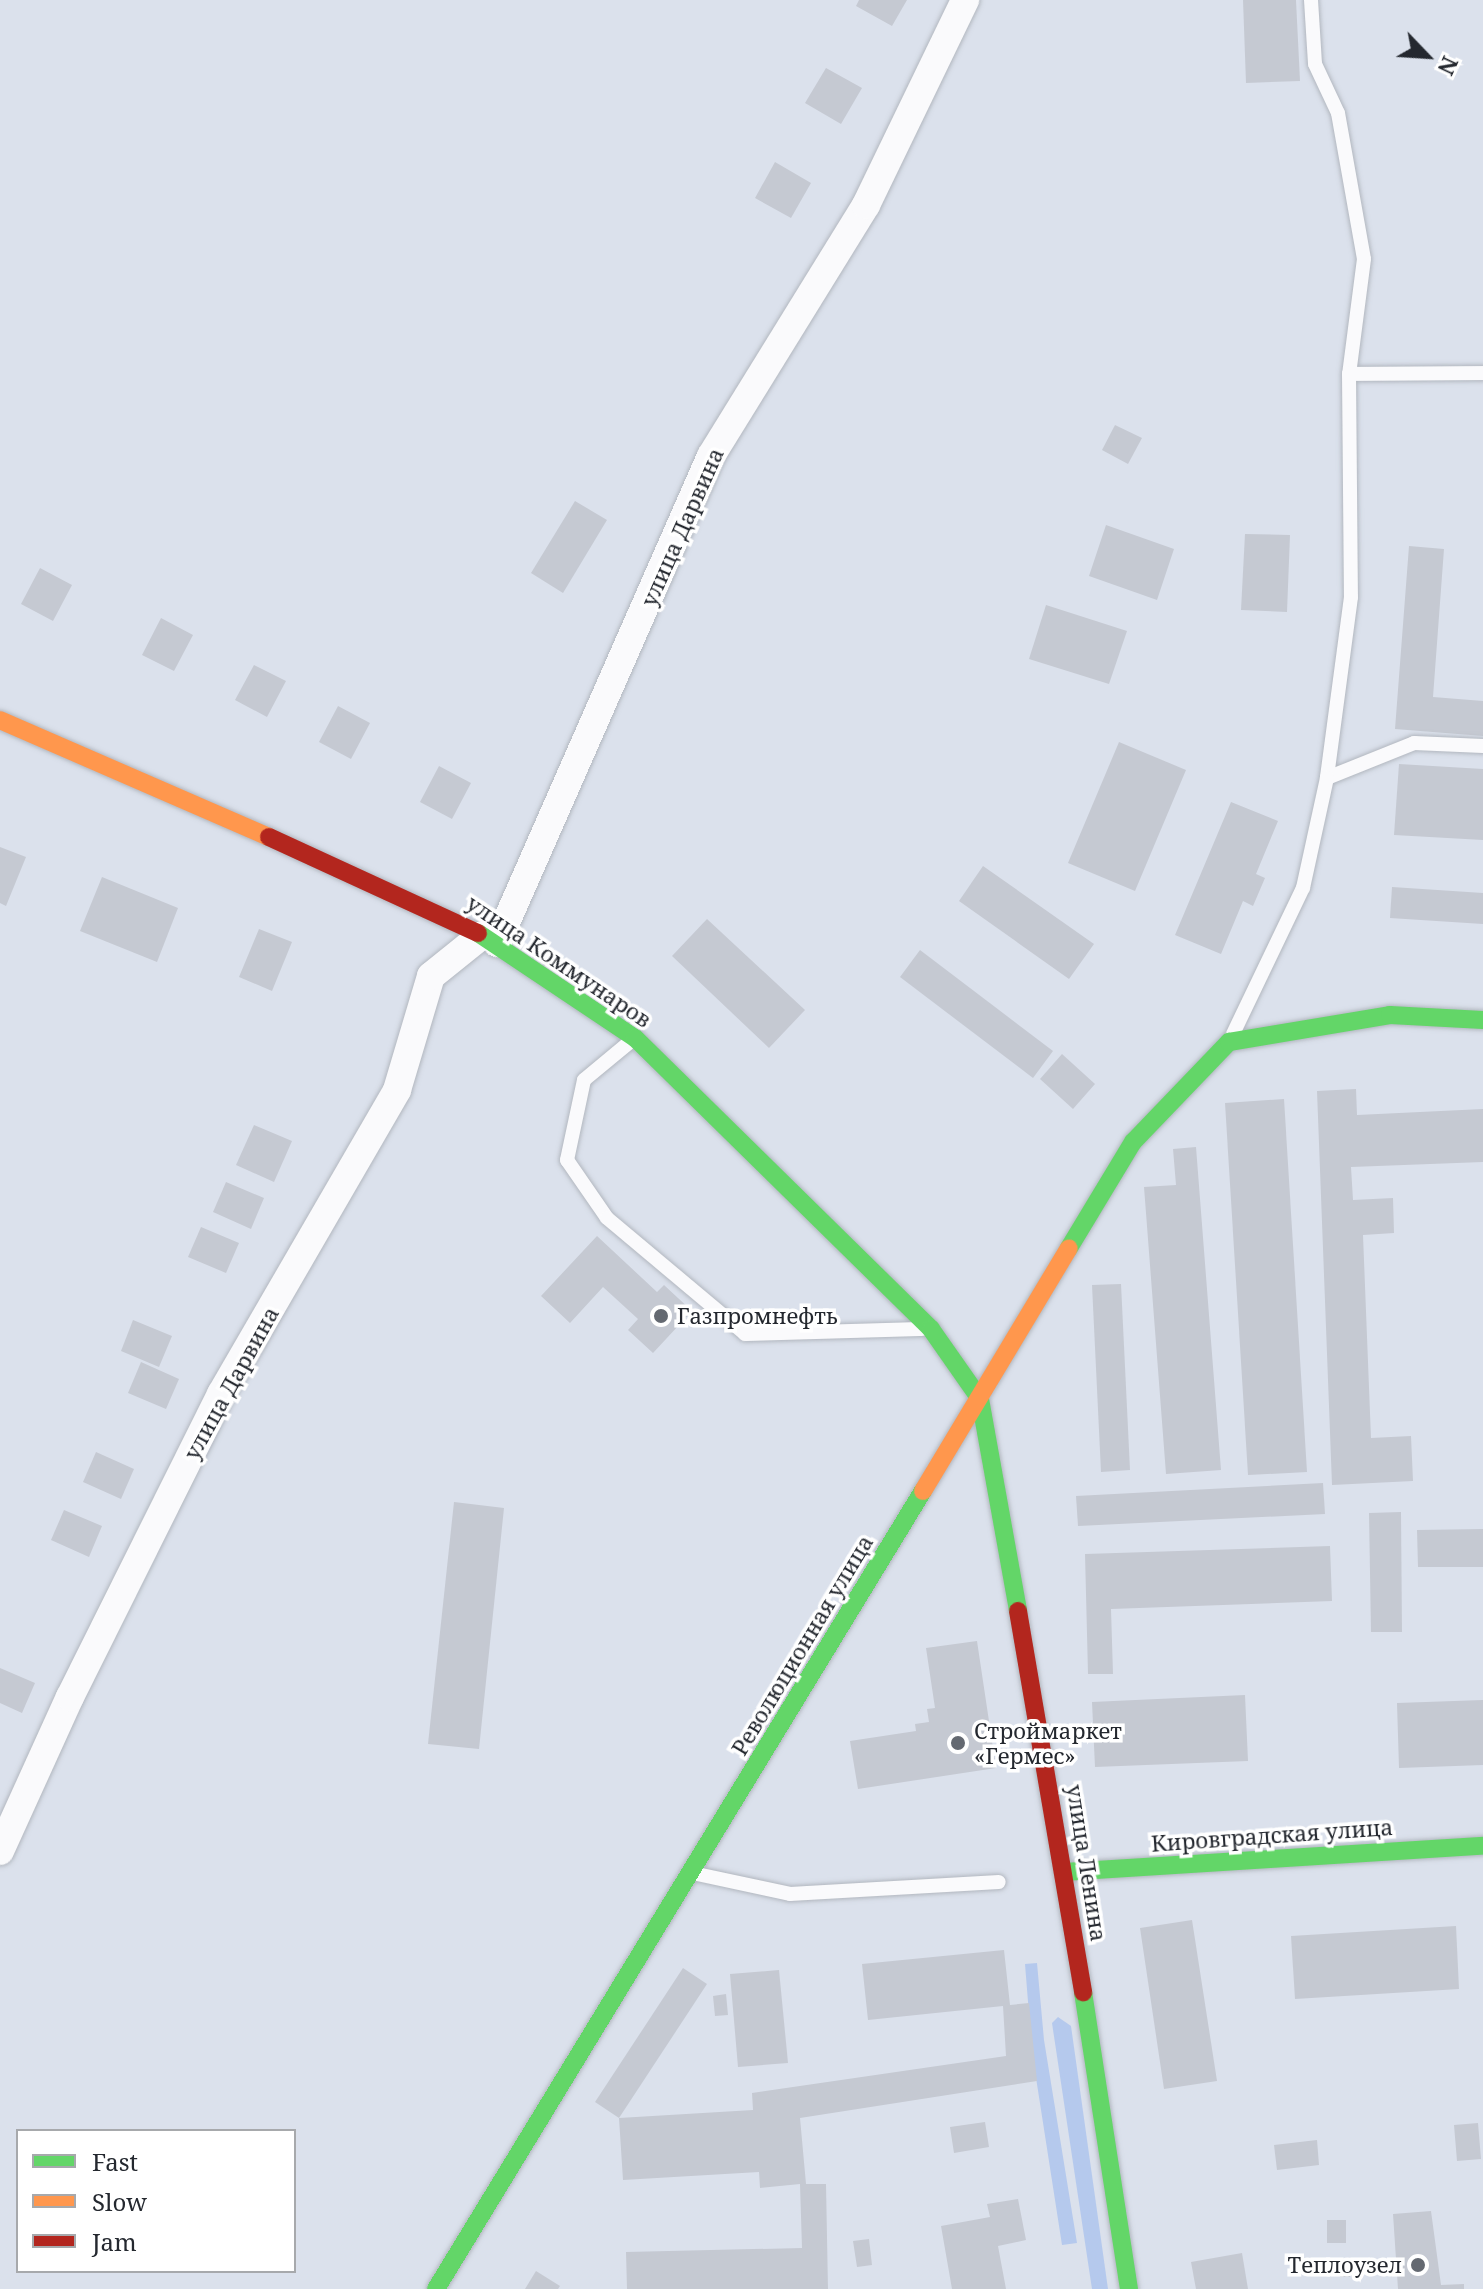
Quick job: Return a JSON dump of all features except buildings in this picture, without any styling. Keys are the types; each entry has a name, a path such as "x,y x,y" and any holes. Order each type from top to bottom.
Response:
{"main road":[{"name":"улица Коммунаров","path":"0,720 434,909 490,939 635,1038 931,1329 980,1399"},
{"path":"1229,1042 1390,1015 1483,1020"},
{"name":"Революционная улица","path":"436,2289 692,1873 1133,1142 1229,1042"},
{"name":"улица Ленина","path":"980,1399 1065,1872 1129,2289"},
{"name":"Кировградская улица","path":"1065,1872 1483,1846"}],"street":[{"name":"улица Дарвина","path":"0,1851 70,1697 221,1394 397,1090 431,976 490,939 711,456 866,205 965,0"}],"lane":[{"path":"1229,1042 1303,888 1327,778 1351,597 1349,374 1364,259 1338,113 1315,64 1311,0"},
{"path":"1349,374 1483,373"},
{"path":"1327,778 1414,743 1483,746"},
{"path":"635,1038 584,1080 567,1160 607,1218 745,1334 931,1329"},
{"path":"692,1873 790,1894 999,1882"}],"shaded area":[{"path":"1037,1963 1044,2040 1077,2243 1062,2245 1032,2052 1025,1964"},
{"path":"1058,2017 1071,2026 1108,2289 1092,2289 1052,2023"}],"traffic: fast":[{"path":"478,933 635,1038 931,1329 980,1399 1018,1611"},
{"path":"1069,1248 1133,1142 1229,1042 1390,1015 1483,1020"},
{"path":"436,2289 923,1491"},
{"path":"1065,1872 1483,1846"},
{"path":"1083,1992 1129,2289"}],"traffic: slow":[{"path":"0,720 269,837"},
{"path":"923,1491 1069,1248"}],"traffic: jam":[{"path":"269,837 478,933"},
{"path":"1018,1611 1083,1992"}],"place":[{"name":"Газпромнефть","path":"661,1316"},
{"name":"Строймаркет «Гермес»","path":"958,1743"},
{"name":"Теплоузел","path":"1418,2265"}]}
